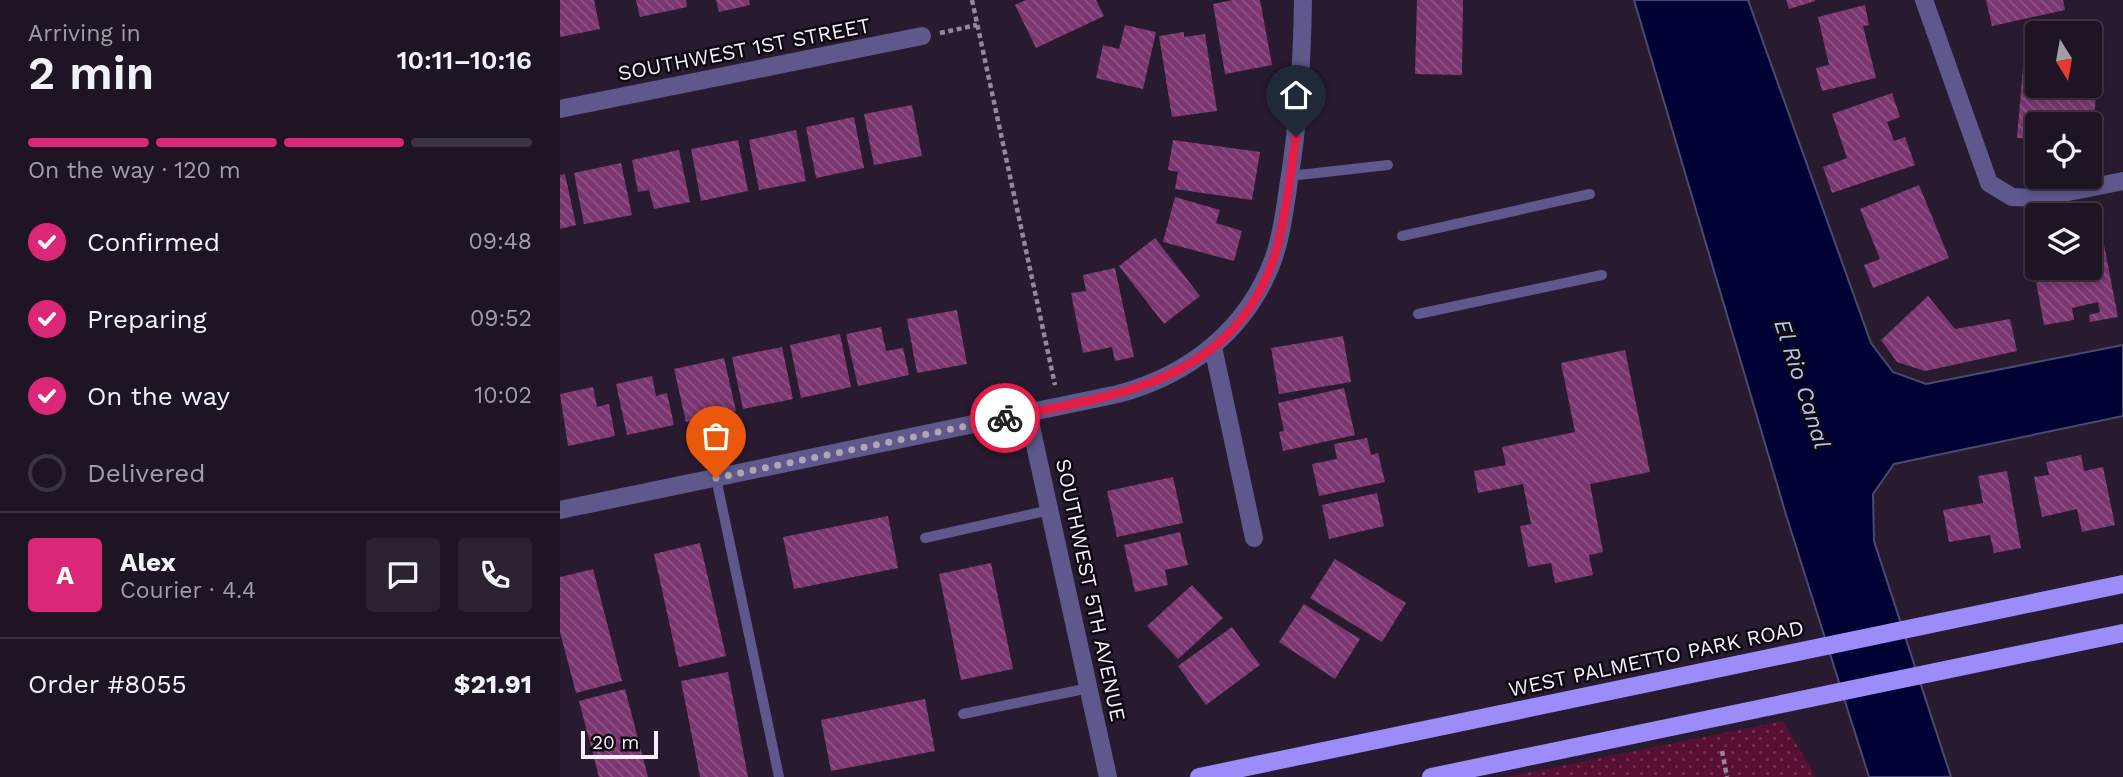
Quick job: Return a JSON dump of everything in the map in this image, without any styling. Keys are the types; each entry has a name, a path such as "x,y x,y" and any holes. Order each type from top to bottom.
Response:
{"main road":[{"name":"WEST PALMETTO PARK ROAD","path":"1199,777 2123,584"},
{"path":"1431,777 2123,633"}],"street":[{"path":"560,510 1060,407 1144,387 1168,377 1213,347 1248,307 1273,260 1290,176 1301,84 1303,0"},
{"path":"1924,0 1989,183 2012,197 2038,198 2123,181"},
{"name":"SOUTHWEST 1ST STREET","path":"560,109 922,36"},
{"path":"1213,347 1254,538"},
{"name":"SOUTHWEST 5TH AVENUE","path":"1028,413 1108,777"}],"lane":[{"path":"1290,176 1388,166"},
{"path":"1402,236 1590,194"},
{"path":"1418,314 1602,275"},
{"path":"716,478 779,777"},
{"path":"926,538 1049,510"},
{"path":"962,714 1089,688"}],"path":[{"path":"972,0 1060,407"},
{"path":"922,36 977,25"},
{"path":"1722,751 1727,777"}],"shaded area":[{"path":"1783,721 1816,777 1507,777"}],"water":[{"name":"El Rio Canal","path":"1634,0 1748,0 1871,343 1893,372 1926,384 2123,345 2123,416 1894,464 1873,494 1874,541 1951,777 1869,777 1787,518"}],"building":[{"path":"560,0 594,0 600,29 560,37"},
{"path":"636,0 686,0 687,7 640,17"},
{"path":"716,0 749,0 750,5 719,12"},
{"path":"1026,0 1096,0 1104,16 1036,48 1015,5"},
{"path":"1233,0 1260,0 1272,65 1225,74 1213,4"},
{"path":"1417,0 1463,0 1462,75 1415,74"},
{"path":"1786,0 1815,0 1815,1 1789,9"},
{"path":"1986,0 2063,0 2065,10 1992,26"},
{"path":"1865,5 1869,25 1863,26 1876,78 1822,91 1816,68 1829,65 1818,17"},
{"path":"1125,25 1156,32 1143,89 1096,78 1103,45 1119,49"},
{"path":"1184,32 1184,37 1205,34 1217,111 1172,117 1159,36"},
{"path":"2024,55 2025,98 2096,98 2094,112 2025,112 2025,138 2017,138"},
{"path":"1892,93 1900,117 1887,122 1894,141 1905,137 1915,165 1832,193 1823,167 1847,158 1832,114"},
{"path":"912,105 922,156 874,165 864,114"},
{"path":"854,117 864,168 816,178 806,127"},
{"path":"796,130 806,181 759,190 749,140"},
{"path":"738,140 748,191 701,201 691,149"},
{"path":"1173,140 1260,152 1252,200 1175,189 1178,172 1168,170"},
{"path":"679,150 690,202 654,209 649,190 638,192 632,160"},
{"path":"621,163 632,215 584,224 574,173"},
{"path":"565,174 576,225 560,229 560,175"},
{"path":"1919,185 1949,258 1873,288 1864,265 1880,259 1860,209"},
{"path":"1175,197 1220,210 1216,223 1242,231 1234,261 1163,242"},
{"path":"1155,238 1200,296 1164,324 1119,266"},
{"path":"2102,245 2118,317 2090,322 2089,315 2100,312 2098,302 2072,308 2074,320 2044,325 2036,280 2102,280"},
{"path":"1115,268 1134,357 1115,361 1112,347 1083,353 1071,293 1086,291 1083,275"},
{"path":"1928,296 1955,329 2010,319 2017,351 1925,371 1897,362 1881,340"},
{"path":"957,310 967,364 917,373 907,319"},
{"path":"881,327 886,351 903,348 909,375 858,386 846,334"},
{"path":"840,334 851,387 801,398 790,345"},
{"path":"1343,336 1351,382 1279,394 1271,348"},
{"path":"782,347 793,399 743,409 732,357"},
{"path":"1625,350 1650,472 1590,484 1603,552 1589,555 1593,575 1555,583 1551,563 1528,567 1520,526 1531,524 1523,484 1478,493 1474,471 1506,465 1502,447 1575,432 1561,363"},
{"path":"724,358 736,411 686,422 674,369"},
{"path":"652,376 656,396 667,393 674,425 627,435 616,384"},
{"path":"593,387 597,407 609,404 615,436 568,446 560,394"},
{"path":"1344,388 1355,435 1283,451 1279,432 1284,431 1278,403"},
{"path":"1367,438 1371,455 1378,453 1385,482 1319,496 1312,464 1337,459 1334,444"},
{"path":"2081,455 2084,471 2103,467 2115,525 2082,532 2077,509 2042,517 2034,477 2049,475 2046,462"},
{"path":"2007,471 2021,548 1994,553 1990,535 1949,542 1943,510 1983,503 1978,476"},
{"path":"1173,477 1183,523 1117,537 1107,491"},
{"path":"1377,493 1384,526 1329,539 1322,505"},
{"path":"888,516 898,568 794,589 783,537"},
{"path":"1180,532 1188,565 1165,570 1168,585 1135,592 1124,545"},
{"path":"700,543 726,656 679,667 654,554"},
{"path":"1335,559 1406,603 1382,642 1310,598"},
{"path":"991,563 1013,669 961,680 939,574"},
{"path":"593,569 622,681 576,693 560,632 560,577"},
{"path":"1192,585 1223,618 1178,659 1147,626"},
{"path":"1304,604 1360,639 1335,679 1279,642"},
{"path":"1232,627 1260,665 1206,705 1178,666"},
{"path":"728,672 748,777 700,777 681,681"},
{"path":"625,689 648,777 599,777 579,701"},
{"path":"925,699 935,751 831,771 821,720"}],"way so far":[{"path":"716,478 1005,418"}],"route":[{"path":"1005,418 1144,387 1168,377 1213,347 1248,307 1273,260 1280,234 1296,137"}]}
